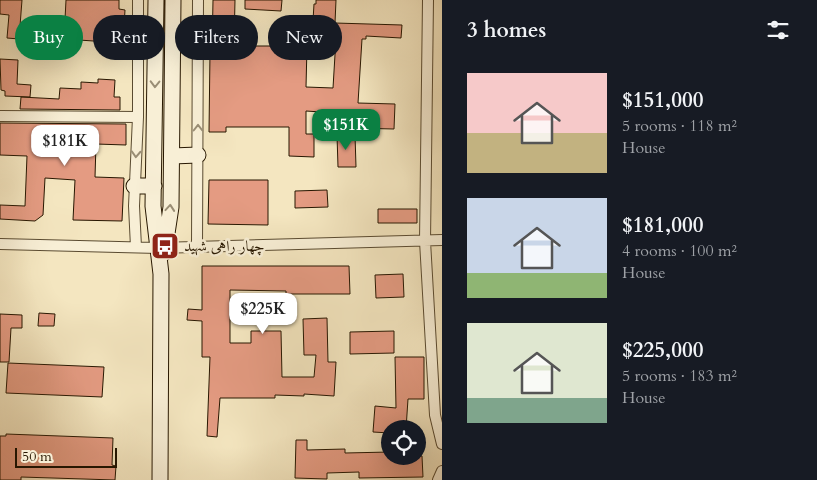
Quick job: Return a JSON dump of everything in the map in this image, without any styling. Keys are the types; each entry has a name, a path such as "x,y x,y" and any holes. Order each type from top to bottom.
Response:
{"main road":[{"path":"156,0 153,206 161,248 160,480"},
{"path":"161,248 171,207 174,0"},
{"path":"172,156 198,155"},
{"path":"134,186 154,186"}],"street":[{"path":"136,247 134,186 138,117 138,0"},
{"path":"197,246 198,0"},
{"path":"428,0 425,241 434,415 442,444"},
{"path":"0,116 138,117"},
{"path":"0,244 161,248 442,240"},
{"path":"438,480 442,471"}],"building":[{"path":"0,0 22,0 21,15 15,15 15,39 7,38 9,15 0,14"},
{"path":"66,0 119,0 119,9 125,10 125,15 93,15 93,41 83,40 83,15 65,15"},
{"path":"213,0 235,0 235,15 213,15"},
{"path":"245,0 282,0 281,11 245,9"},
{"path":"316,0 336,0 335,15 313,15"},
{"path":"342,23 402,25 401,38 366,36 366,39 362,39 358,103 395,104 394,129 351,128 352,114 306,111 306,134 314,134 314,157 289,156 289,127 226,127 226,132 209,132 210,60 258,60 258,46 268,46 268,60 307,60 306,87 333,88 335,60 342,60"},
{"path":"0,59 18,60 17,84 31,85 30,97 5,96 5,91 1,90"},
{"path":"98,79 115,80 114,97 120,97 120,110 20,109 21,97 59,99 60,88 81,89 81,82 98,83"},
{"path":"0,123 126,124 126,145 96,144 95,177 124,178 122,221 73,220 75,180 45,178 43,215 35,221 0,219 0,205 25,206 27,156 0,155"},
{"path":"337,135 355,135 356,167 338,167"},
{"path":"209,180 268,180 268,225 208,224"},
{"path":"327,190 328,207 295,208 295,191"},
{"path":"378,209 417,209 417,223 378,223"},
{"path":"202,266 349,266 350,294 286,294 286,291 230,290 230,343 251,343 251,331 281,331 282,377 314,377 316,355 304,355 303,319 327,318 328,362 336,362 334,396 304,394 304,396 275,395 275,398 220,398 217,437 207,436 210,357 202,357 202,321 187,320 188,309 202,310"},
{"path":"403,274 404,297 376,298 375,275"},
{"path":"39,313 55,314 54,326 38,326"},
{"path":"0,314 22,315 22,328 11,328 9,362 0,362"},
{"path":"394,331 394,353 350,354 350,332"},
{"path":"395,357 424,357 424,399 408,399 407,420 381,420 381,432 373,432 375,406 396,408"},
{"path":"8,363 104,367 102,397 6,393"},
{"path":"6,434 113,438 112,465 116,466 115,480 21,477 21,480 0,480 0,436 6,436"},
{"path":"296,440 307,440 307,450 345,449 345,453 381,452 381,465 422,465 423,477 359,478 359,472 327,473 327,479 295,478"}],"place":[{"name":"چهار راهی شهید","path":"165,246"}]}
